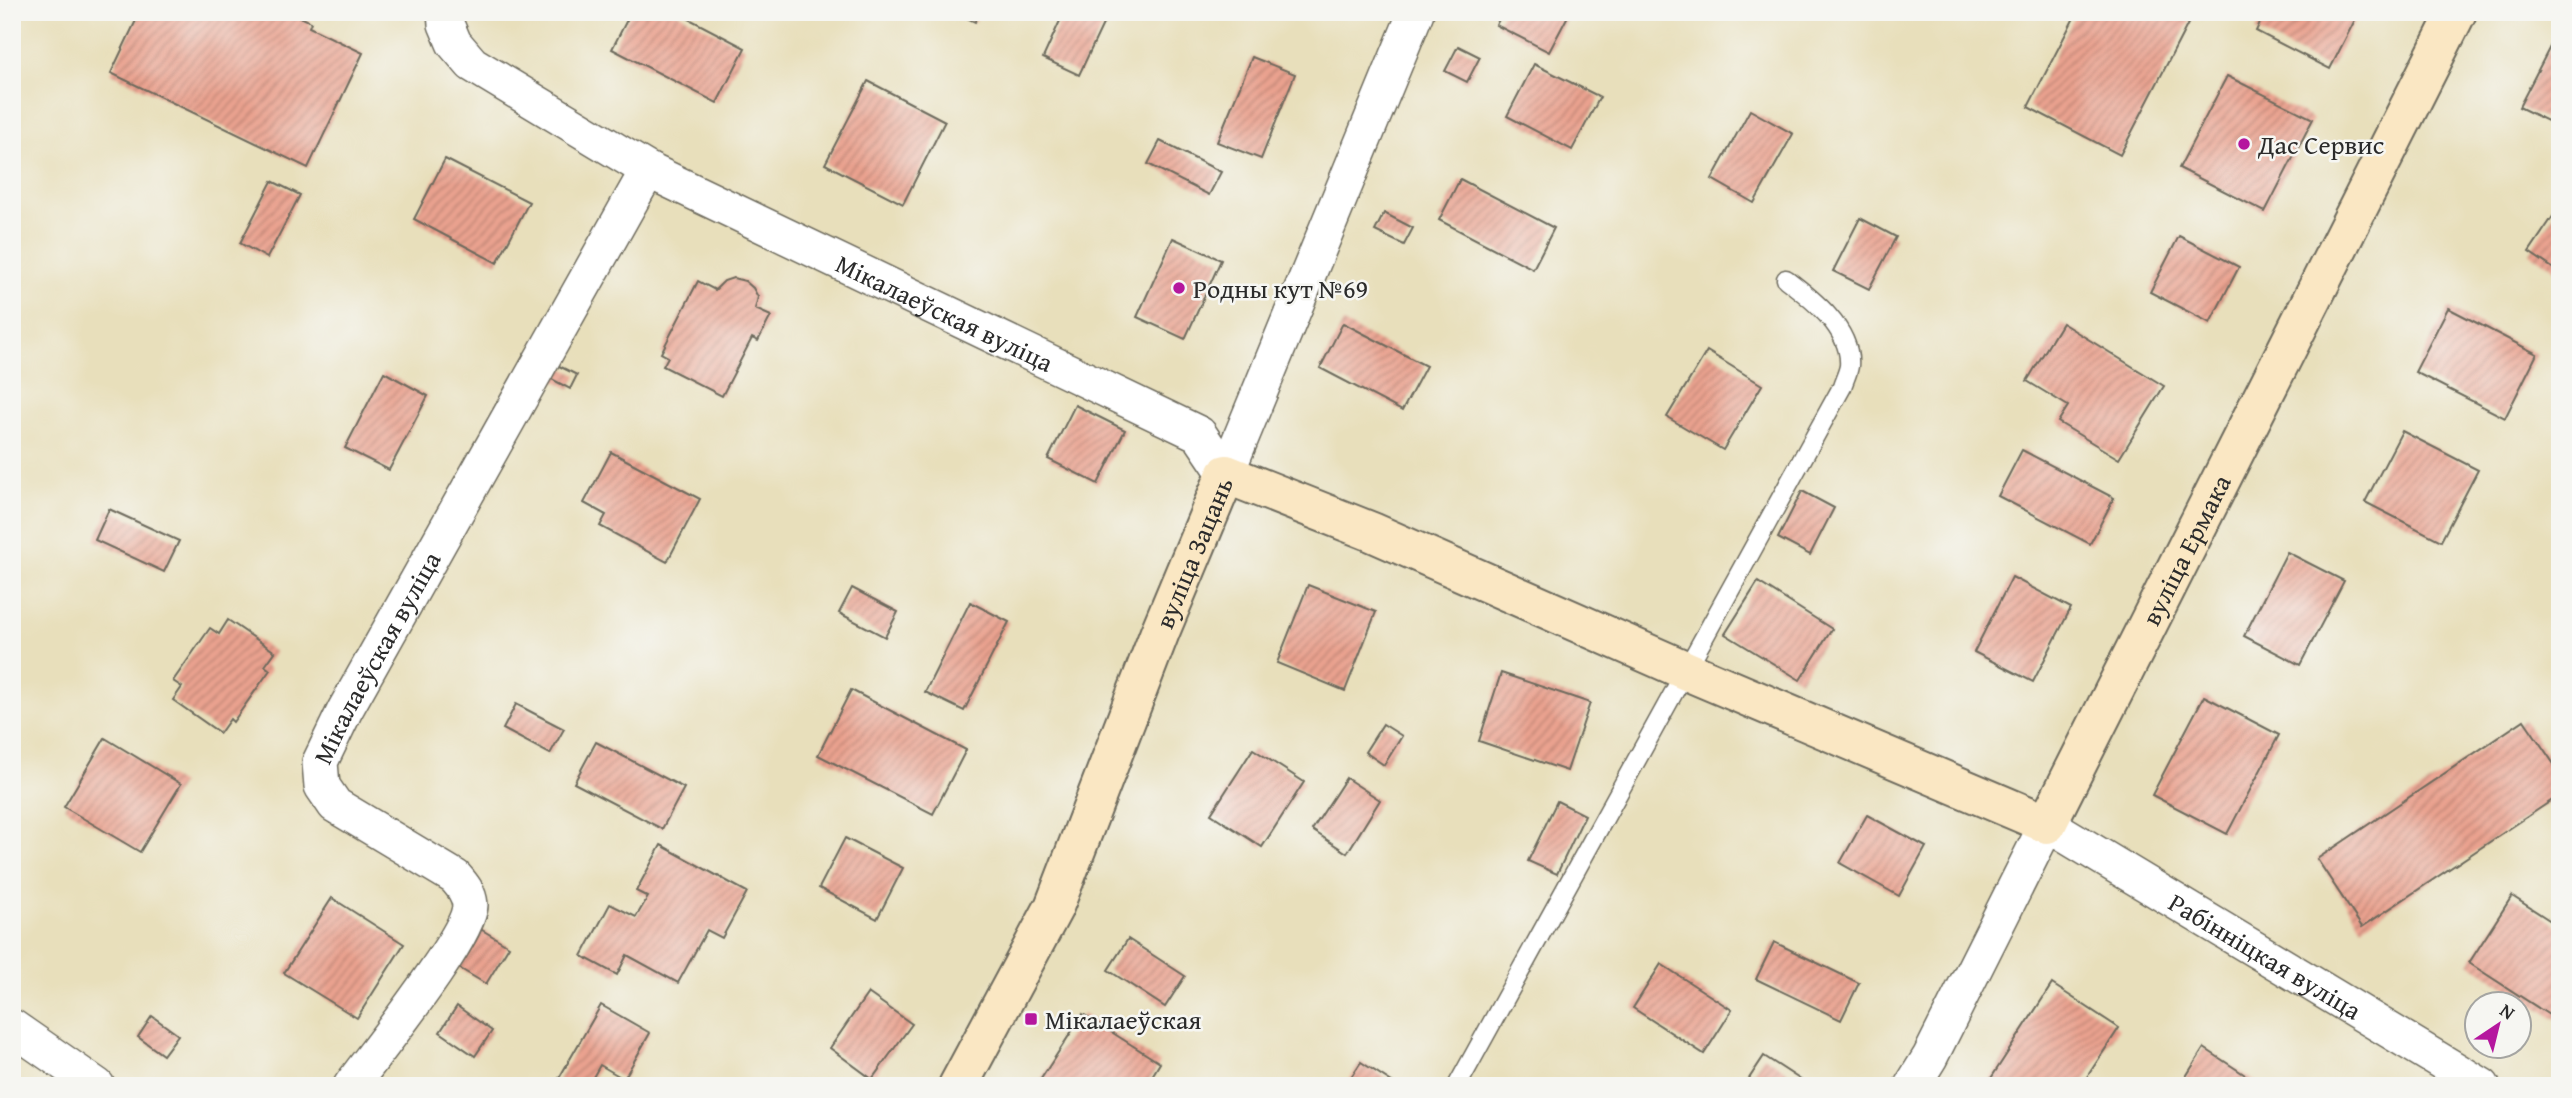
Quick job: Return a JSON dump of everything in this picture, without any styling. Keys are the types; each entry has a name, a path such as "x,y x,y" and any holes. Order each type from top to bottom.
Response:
{"street":[{"name":"Мікалаеўская вуліца","path":"445,12 446,24 454,43 472,64 648,170 1199,434 1226,474"},
{"name":"вуліца Зацань","path":"958,1086 1054,907 1160,632 1416,12"},
{"name":"вуліца Ермака","path":"1912,1086 1930,1057 2457,12"},
{"name":"Мікалаеўская вуліца","path":"351,1086 457,939 470,905 467,894 455,877 335,805 322,786 320,762 345,710 648,170"},
{"path":"1226,474 1372,532 1687,671 2047,824"},
{"name":"Рабінніцкая вуліца","path":"2047,824 2482,1086"},
{"path":"12,1027 97,1086"}],"lane":[{"path":"1457,1086 1842,387 1849,365 1837,328 1810,297 1786,279"}],"building":[{"path":"140,12 290,12 311,22 309,27 363,53 308,168 111,73"},
{"path":"631,12 676,12 745,48 717,103 612,49"},
{"path":"955,12 980,12 975,22"},
{"path":"1064,12 1083,12 1104,22 1079,75 1043,58"},
{"path":"1503,12 1570,12 1549,52 1496,25"},
{"path":"2077,12 2194,12 2120,155 2028,107"},
{"path":"2265,12 2359,12 2330,69 2256,31"},
{"path":"2554,39 2560,42 2560,127 2519,107"},
{"path":"1458,46 1480,57 1467,82 1445,71"},
{"path":"1252,57 1295,74 1261,159 1217,142"},
{"path":"1534,64 1600,97 1572,150 1507,116"},
{"path":"2227,76 2313,119 2265,212 2179,168"},
{"path":"868,81 945,121 903,204 825,164"},
{"path":"1750,110 1793,134 1754,203 1712,179"},
{"path":"1160,141 1221,172 1209,195 1148,164"},
{"path":"445,159 529,202 497,263 414,219"},
{"path":"1460,179 1554,228 1533,269 1439,220"},
{"path":"272,181 300,195 267,258 240,243"},
{"path":"2560,206 2560,273 2529,252"},
{"path":"1384,213 1413,228 1404,245 1375,231"},
{"path":"1860,218 1896,237 1869,289 1833,271"},
{"path":"2179,236 2239,267 2210,323 2150,292"},
{"name":"Родны кут №69","path":"1173,238 1221,260 1185,339 1137,317"},
{"path":"733,278 745,281 753,288 758,297 755,309 771,316 758,341 752,338 722,396 663,366 668,357 661,353 698,281 715,290 724,281"},
{"path":"2448,308 2537,354 2505,418 2415,372"},
{"path":"1343,323 1426,366 1402,411 1320,368"},
{"path":"2062,323 2164,386 2119,459 2058,422 2068,406 2027,381"},
{"path":"1707,351 1762,385 1723,450 1667,417"},
{"path":"555,364 577,375 570,389 548,377"},
{"path":"384,372 428,396 389,470 345,448"},
{"path":"1075,405 1125,430 1098,484 1048,459"},
{"path":"2402,431 2478,470 2441,541 2365,502"},
{"path":"2022,450 2114,498 2090,544 1998,496"},
{"path":"611,452 700,499 667,562 600,526 606,515 584,503"},
{"path":"1802,491 1834,508 1810,555 1778,538"},
{"path":"109,509 179,541 164,572 95,540"},
{"path":"2287,552 2344,581 2300,665 2244,636"},
{"path":"2012,577 2071,608 2033,682 1974,652"},
{"path":"1758,582 1832,629 1800,680 1725,634"},
{"path":"1308,585 1376,612 1345,691 1277,663"},
{"path":"852,588 898,612 885,637 839,613"},
{"path":"970,602 1009,622 964,711 925,692"},
{"path":"228,620 275,652 265,666 270,670 233,722 230,719 220,733 173,700 182,687 173,681 210,628 219,634"},
{"path":"1501,673 1590,703 1567,771 1479,741"},
{"path":"851,690 966,750 933,814 818,755"},
{"path":"2204,696 2279,735 2227,834 2152,795"},
{"path":"516,704 564,729 550,754 503,729"},
{"path":"2524,720 2560,773 2560,795 2362,927 2317,859"},
{"path":"1383,724 1402,736 1384,765 1365,752"},
{"path":"105,738 181,784 140,852 64,807"},
{"path":"596,742 684,788 662,829 574,783"},
{"path":"1253,749 1304,782 1262,847 1211,814"},
{"path":"1346,778 1380,800 1347,853 1312,830"},
{"path":"1557,801 1585,815 1557,874 1528,861"},
{"path":"1867,815 1926,847 1899,896 1840,863"},
{"path":"845,838 903,868 877,919 819,888"},
{"path":"661,845 747,892 722,938 707,930 678,983 627,955 617,975 582,956 610,904 636,917 648,897 636,891"},
{"path":"2512,896 2560,927 2560,1022 2534,1005 2534,990 2511,990 2469,963"},
{"path":"332,898 404,944 357,1018 284,973"},
{"path":"477,927 509,946 486,984 454,965"},
{"path":"1128,939 1185,976 1165,1007 1108,970"},
{"path":"1774,942 1859,983 1841,1020 1756,979"},
{"path":"1661,964 1732,1010 1704,1054 1633,1008"},
{"path":"2052,984 2119,1028 2081,1086 1986,1086"},
{"path":"868,993 912,1024 872,1079 830,1048"},
{"path":"601,1005 650,1033 624,1079 600,1065 588,1086 568,1086 558,1080"},
{"path":"457,1006 492,1031 475,1056 440,1032"},
{"path":"1083,1014 1160,1063 1146,1086 1045,1086 1039,1082"},
{"path":"152,1016 178,1035 163,1055 138,1037"},
{"path":"2204,1048 2262,1086 2180,1086"},
{"path":"1764,1056 1810,1086 1744,1086"},
{"path":"1361,1062 1398,1086 1345,1086"}],"place":[{"name":"Дас Сервис","path":"2244,144"},
{"name":"Родны кут №69","path":"1179,288"},
{"name":"Мікалаеўская","path":"1031,1019"}]}
